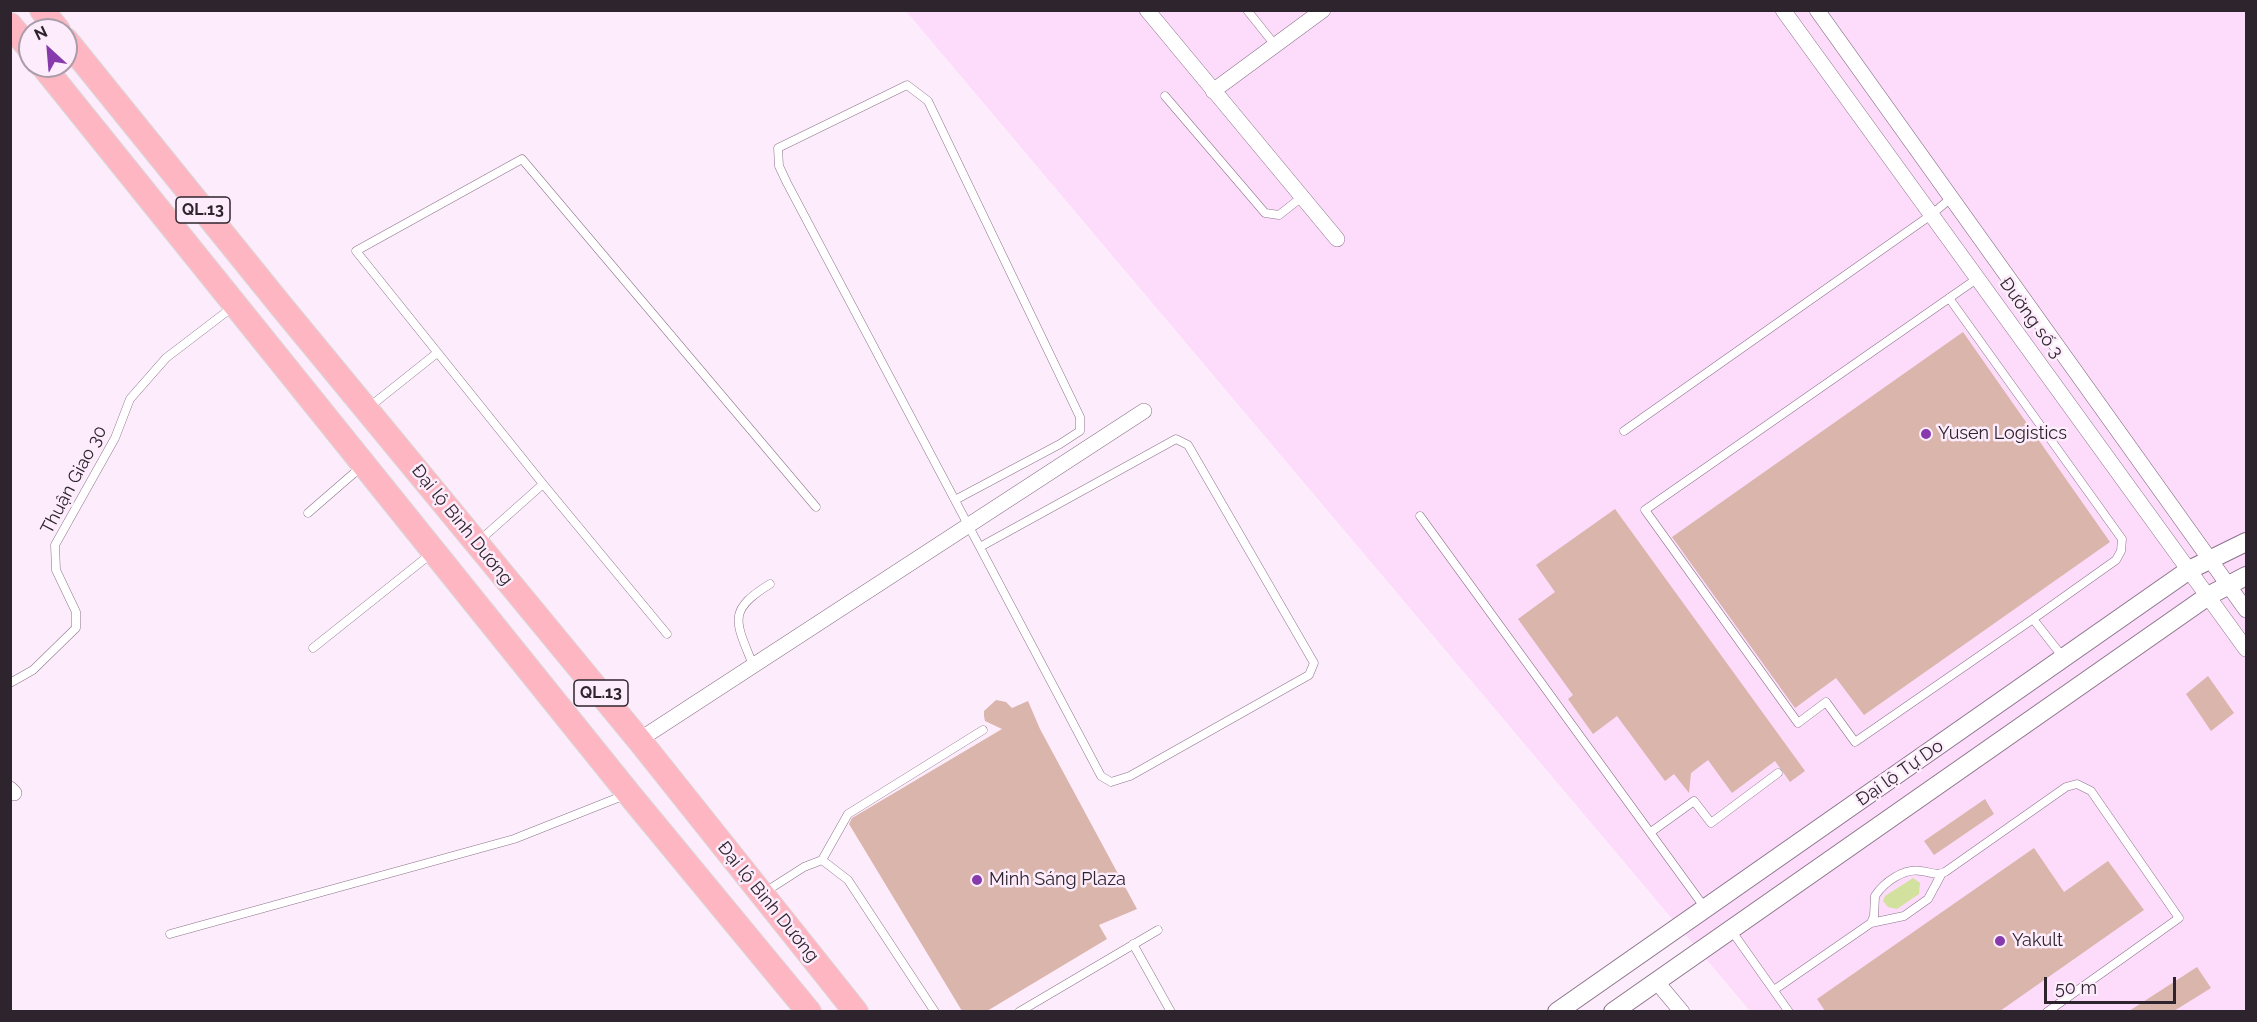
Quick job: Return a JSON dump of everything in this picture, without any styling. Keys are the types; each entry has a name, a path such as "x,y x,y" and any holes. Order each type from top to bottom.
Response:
{"highway":[{"name":"Đại lộ Bình Dương","path":"78,55 639,740 856,1011"},
{"name":"Đại lộ Bình Dương","path":"53,78 436,550 629,794 809,1011"}],"street":[{"path":"1147,10 1337,239"},
{"path":"1213,91 1323,10"},
{"name":"Đường số 3","path":"1783,10 2247,649"},
{"name":"Đường số 3","path":"1817,10 2247,610"},
{"path":"639,740 1144,411"},
{"name":"Đại lộ Tự Do","path":"1557,1011 1706,909 2062,656 2189,570 2247,542"},
{"name":"Đại lộ Tự Do","path":"1613,1011 2208,597 2247,576"},
{"path":"1656,981 1683,1011"}],"lane":[{"path":"1247,10 1275,45"},
{"path":"955,500 1060,444 1080,430 1080,417 928,101 907,85 778,148 779,166 968,525 1101,776 1111,782 1131,776 1309,675 1314,663 1188,445 1176,439 980,547"},
{"path":"1165,96 1265,213 1278,215 1302,197"},
{"path":"667,634 356,251 522,159 816,507"},
{"path":"1624,431 1931,215 1951,198"},
{"path":"1949,298 2122,538 2121,552 2115,560 2033,619 1856,742 1826,702 1798,723 1645,510 1949,298 1978,279"},
{"name":"Thuận Giao 30","path":"10,682 33,670 76,628 76,612 56,570 55,545 115,438 130,399 166,358 236,305"},
{"path":"367,409 437,353"},
{"path":"308,513 365,464"},
{"path":"477,544 543,484"},
{"path":"1420,516 1706,909"},
{"path":"313,648 436,550"},
{"path":"753,665 739,627 739,610 748,597 770,584"},
{"path":"2033,619 2062,656"},
{"path":"761,894 804,867 822,860 848,814 983,730"},
{"path":"1651,832 1694,801 1711,823 1778,773"},
{"path":"1870,923 1893,921 1904,916 1928,899 1942,873 2066,787 2077,784 2091,791 2179,918 2047,1011"},
{"path":"170,934 514,839 629,794"},
{"path":"822,860 848,880 935,1011"},
{"path":"1774,990 1870,923 1874,916 1875,896 1894,878 1913,871 1942,873"},
{"path":"1730,929 1789,1011"},
{"path":"1019,1011 1158,930"},
{"path":"1133,945 1171,1011"}],"shaded area":[{"path":"906,11 2246,11 2246,1011 1750,1011"}],"green space":[{"path":"1913,878 1920,883 1919,894 1897,909 1888,907 1883,901 1885,896"}],"building":[{"name":"Yusen Logistics","path":"1963,332 2110,542 1864,715 1836,678 1795,708 1672,537"},
{"path":"1615,509 1805,771 1790,782 1775,761 1732,793 1708,760 1691,773 1689,793 1674,774 1665,781 1617,716 1593,734 1568,699 1573,695 1518,619 1555,592 1536,565"},
{"path":"2208,676 2234,713 2211,731 2186,694"},
{"name":"Minh Sáng Plaza","path":"996,700 1006,702 1012,708 1028,701 1040,729 1137,909 1099,925 1107,939 987,1011 962,1011 849,824 852,818 1002,729 985,721 984,711"},
{"path":"1985,799 1994,814 1934,855 1924,841"},
{"name":"Yakult","path":"2034,848 2064,892 2108,861 2144,910 2000,1011 1825,1011 1817,999"},
{"path":"2197,967 2211,988 2174,1011 2129,1011"}],"place":[{"name":"Yusen Logistics","path":"1926,434"},
{"name":"Minh Sáng Plaza","path":"977,880"},
{"name":"Yakult","path":"2000,941"}]}
